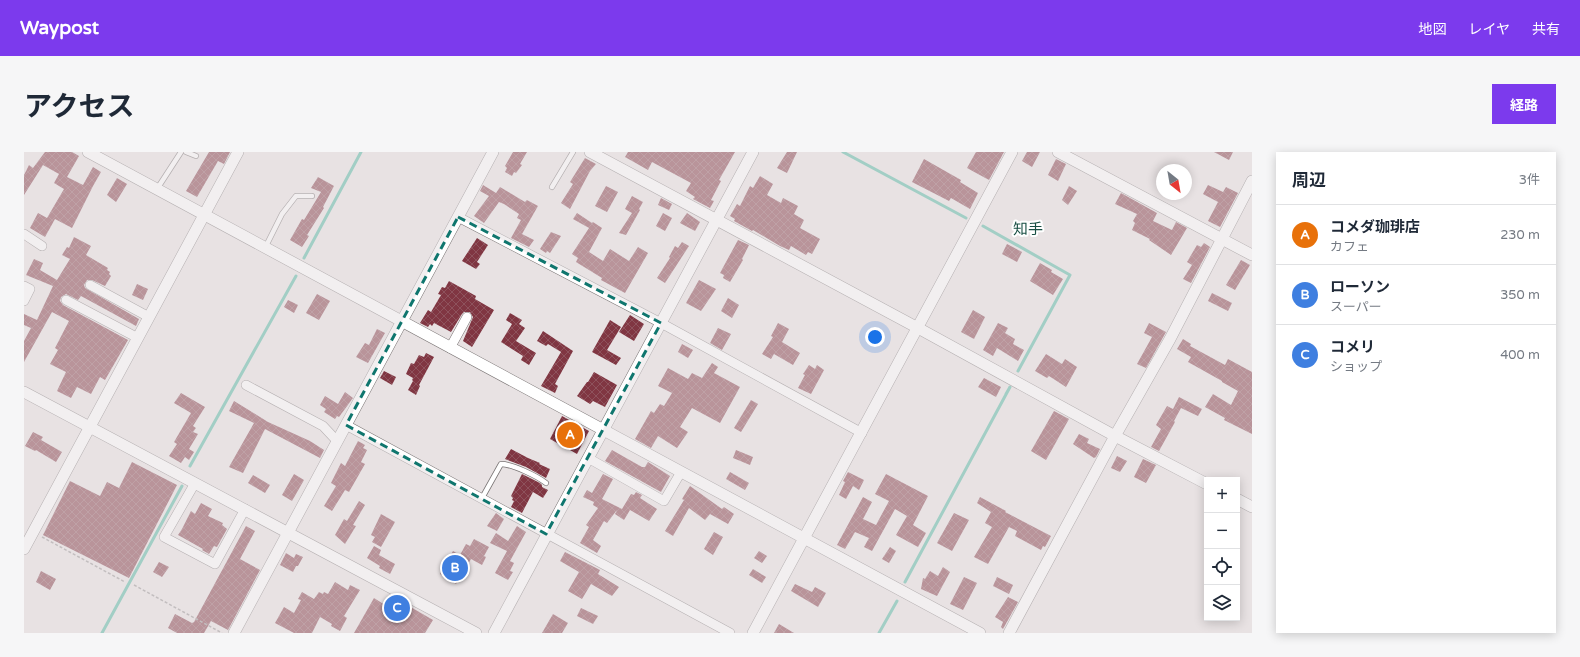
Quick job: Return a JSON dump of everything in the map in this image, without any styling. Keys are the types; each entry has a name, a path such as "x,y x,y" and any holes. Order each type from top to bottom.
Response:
{"street":[{"path":"88,152 980,633"},
{"path":"24,549 238,152"},
{"path":"234,633 287,532 493,152"},
{"path":"590,152 918,328 1115,436 1204,482"},
{"path":"494,633 752,152"},
{"path":"754,633 1012,152"},
{"path":"1058,152 1252,255"},
{"path":"1009,633 1115,436 1170,339 1221,238 1252,181"},
{"path":"458,217 661,323 862,433"},
{"path":"24,234 42,246"},
{"path":"90,285 149,317"},
{"path":"24,286 30,289 24,301"},
{"path":"66,300 138,338"},
{"path":"450,348 467,317"},
{"path":"246,385 323,426 337,441"},
{"path":"24,392 476,633"},
{"path":"346,425 730,633"},
{"path":"588,458 664,501 681,472"},
{"path":"195,483 164,537 215,564 245,509"},
{"path":"1240,501 1252,507"}],"lane":[{"path":"157,189 181,152"},
{"path":"186,152 196,156"},
{"path":"552,187 573,152"},
{"path":"265,248 282,214 296,196 312,196"},
{"path":"482,498 500,464 507,464 522,471 536,475 546,483"}],"path":[{"path":"33,532 125,582"},
{"path":"134,585 222,633"}],"highlighted area":[{"path":"458,217 661,323 546,534 346,425"}],"building":[{"path":"45,152 72,152 79,156 67,177 83,185 93,167 101,172 72,228 55,219 45,237 30,228 38,213 47,218 64,189 54,183 59,174 43,165 24,195 24,175 29,165 33,168"},
{"path":"209,152 230,152 224,164 218,161 197,197 186,191"},
{"path":"513,152 527,152 520,164 522,165 516,173 514,172 512,176 505,172 507,168 505,166"},
{"path":"628,152 735,152 719,180 721,181 711,200 714,201 710,208 693,199 695,197 686,191 691,183 652,162 648,170 625,157"},
{"path":"787,152 797,152 787,173 777,168"},
{"path":"976,152 1004,152 989,180 967,168"},
{"path":"1027,152 1040,152 1032,167 1022,161"},
{"path":"1214,152 1233,152 1229,160"},
{"path":"585,158 596,164 590,171 570,209 561,203 573,184 570,182"},
{"path":"924,159 961,180 960,182 978,193 970,209 951,198 949,201 912,182"},
{"path":"1056,159 1066,164 1058,181 1048,175"},
{"path":"760,176 773,184 767,195 781,203 783,198 798,206 794,214 804,220 800,228 820,239 812,254 808,252 806,255 791,246 789,250 780,246 734,221 735,219 730,216 737,204 740,206 750,186 753,188"},
{"path":"318,177 334,186 323,207 324,208 307,235 309,236 302,247 290,240 302,219 304,220 321,192 311,188"},
{"path":"117,178 127,184 116,202 107,195"},
{"path":"483,185 496,193 500,187 525,202 527,200 538,206 522,234 534,240 529,247 511,238 521,220 517,218 519,214 504,204 499,202 484,223 474,216 489,196 480,191"},
{"path":"1208,185 1223,192 1226,187 1238,193 1220,227 1208,221 1218,202 1203,194"},
{"path":"606,186 618,192 607,212 595,206"},
{"path":"1069,186 1077,191 1068,205 1062,200"},
{"path":"1121,193 1157,213 1153,221 1172,230 1176,222 1187,228 1171,255 1149,240 1150,239 1132,230 1135,223 1133,221 1137,214 1115,204"},
{"path":"632,196 643,202 626,235 619,233 632,213 625,209"},
{"path":"661,198 672,204 669,210 658,205"},
{"path":"577,213 602,228 589,252 603,261 610,249 629,261 638,247 648,253 625,293 601,280 602,278 576,262 578,258 572,254 589,228 573,219"},
{"path":"663,213 672,218 665,231 656,226"},
{"path":"687,213 700,222 695,231 680,223"},
{"path":"551,232 561,236 550,253 547,251 546,253 540,249"},
{"path":"74,237 91,246 86,255 108,268 107,270 110,272 109,274 111,276 105,286 92,280 87,280 84,285 85,288 139,319 136,326 81,296 78,300 66,294 61,297 60,301 63,305 128,340 105,380 100,377 91,394 77,387 71,398 57,391 66,372 50,364 58,350 55,348 69,321 52,312 24,362 24,341 31,328 24,325 24,314 37,320 53,286 26,275 34,259 43,263 40,270 57,280 70,259 62,255 67,247 69,248"},
{"path":"477,238 488,245 477,262 480,264 476,269 462,261"},
{"path":"738,240 749,245 742,259 743,260 730,282 723,278 724,275 720,273"},
{"path":"682,242 689,246 665,283 657,278 670,258 669,257 675,246 678,248"},
{"path":"1204,243 1210,247 1191,283 1183,279 1192,265 1187,262 1197,245 1201,247"},
{"path":"1007,244 1022,252 1017,262 1002,254"},
{"path":"1241,260 1250,265 1235,290 1226,285"},
{"path":"1040,263 1063,279 1053,295 1030,281"},
{"path":"699,280 716,289 701,311 686,303"},
{"path":"449,281 476,296 475,299 494,310 472,347 463,341 473,317 470,312 464,312 462,314 451,332 434,323 432,326 430,324 428,327 420,323 428,310 431,312 441,295 438,294 442,287 445,288"},
{"path":"137,284 148,289 143,300 132,295"},
{"path":"1212,293 1232,303 1228,311 1208,301"},
{"path":"317,294 330,301 319,320 306,313"},
{"path":"728,298 739,305 732,318 721,311"},
{"path":"288,300 298,305 294,313 284,307"},
{"path":"973,310 985,317 974,339 961,332"},
{"path":"510,313 522,320 519,324 525,328 516,341 536,353 529,365 521,360 523,356 501,342 512,324 506,320"},
{"path":"630,315 644,324 634,341 619,332"},
{"path":"610,320 621,327 607,350 621,358 616,365 592,352"},
{"path":"778,323 789,329 782,342 800,353 793,365 774,354 771,359 762,354 773,337 771,336"},
{"path":"998,323 1008,328 1005,333 1015,339 1013,344 1024,350 1018,361 997,348 993,356 983,350"},
{"path":"1149,323 1166,332 1146,368 1137,364 1152,337 1144,333"},
{"path":"718,328 731,334 722,350 710,343"},
{"path":"377,329 385,333 368,363 356,357 365,343 369,345"},
{"path":"543,331 573,351 555,384 558,386 555,393 541,386 561,352 548,344 546,346 537,341"},
{"path":"1183,339 1191,344 1190,346 1225,365 1228,359 1252,372 1252,434 1224,420 1225,418 1205,407 1213,394 1231,405 1238,391 1188,362 1191,357 1177,349"},
{"path":"682,344 693,350 688,358 678,352"},
{"path":"426,353 434,357 419,385 420,386 416,395 408,390 413,378 406,374 411,363 414,364 419,355 424,357"},
{"path":"1046,354 1062,364 1065,359 1077,367 1066,387 1049,376 1047,378 1035,371"},
{"path":"712,363 718,367 714,373 740,387 720,423 692,408 680,427 688,432 677,448 658,436 651,448 635,439 651,411 654,413 660,404 664,406 672,393 658,386 668,368 688,379 692,373 702,378"},
{"path":"809,365 815,369 817,365 824,370 811,394 798,388 805,375 803,374"},
{"path":"384,371 396,377 392,385 380,378"},
{"path":"594,372 617,385 605,407 593,401 590,404 577,396"},
{"path":"984,378 1001,387 996,397 978,387"},
{"path":"345,392 353,398 339,417 337,416 335,419 324,412 326,409 320,405 325,396 338,404"},
{"path":"181,393 205,407 193,426 196,428 193,432 198,434 189,449 194,452 189,460 185,457 181,463 169,456 177,444 174,442 191,413 174,403"},
{"path":"1179,397 1202,409 1198,416 1181,408 1159,451 1151,447 1161,429 1156,425 1167,406 1173,409"},
{"path":"751,400 758,404 741,432 734,428"},
{"path":"234,401 268,422 310,441 324,450 320,458 265,429 243,473 229,467 254,423 229,411"},
{"path":"1054,411 1069,419 1046,460 1031,451"},
{"path":"562,416 589,431 577,454 550,439"},
{"path":"33,432 43,437 41,440 62,452 56,462 36,450 35,451 25,446"},
{"path":"1079,434 1089,439 1087,443 1100,449 1096,457 1094,458 1073,444"},
{"path":"358,441 365,445 363,448 367,450 361,462 365,464 349,492 345,490 332,511 324,506 336,486 331,483 341,463 345,466"},
{"path":"511,449 550,469 546,478 526,467 505,459"},
{"path":"612,450 642,467 645,467 648,462 670,476 661,492 605,461"},
{"path":"736,450 753,457 750,465 733,458"},
{"path":"1117,456 1127,461 1120,472 1111,468"},
{"path":"1143,459 1156,465 1146,483 1134,477"},
{"path":"132,462 177,485 129,578 43,535 70,481 100,496 107,482 119,488"},
{"path":"730,472 749,483 745,490 726,479"},
{"path":"848,472 864,480 859,490 853,486 846,499 839,495 845,482 843,481"},
{"path":"294,474 304,480 292,501 282,495"},
{"path":"522,474 540,483 542,487 548,490 543,498 533,492 522,513 511,507 514,501 512,500 513,498 511,496"},
{"path":"603,474 613,479 602,499 622,509 631,494 634,495 636,492 642,495 640,498 657,509 649,521 630,510 624,520 615,514 617,510 607,523 604,521 593,540 601,546 597,553 580,543 589,527 586,525 598,508 593,505 594,502 583,497 587,490 592,493"},
{"path":"886,474 928,496 913,525 926,533 918,547 896,535 907,516 895,509 872,551 864,547 869,538 855,532 845,549 837,545 863,497 872,502 863,519 876,525 889,501 875,494"},
{"path":"253,475 270,485 265,493 248,483"},
{"path":"690,486 722,509 724,507 734,514 728,524 710,514 705,520 689,508 673,536 665,531 684,500 682,499"},
{"path":"980,497 1051,536 1045,547 1043,546 1041,550 1015,536 1017,531 1009,527 988,564 974,557 992,527 985,523 991,512 977,503"},
{"path":"359,501 365,505 353,525 356,526 345,544 335,535 344,519 347,521"},
{"path":"201,503 212,509 208,516 223,523 222,525 227,529 217,547 214,546 209,554 178,535 191,511 195,514"},
{"path":"496,513 504,519 497,531 487,526"},
{"path":"954,513 969,520 952,551 937,543"},
{"path":"381,514 395,522 381,547 372,542 375,537 371,535"},
{"path":"246,526 255,531 240,559 260,570 228,630 211,621 204,633 177,633 168,628 175,614 192,623 194,622"},
{"path":"517,526 526,532 510,561 514,563 510,571 513,572 508,580 495,573 507,551 490,543 496,533 508,541"},
{"path":"714,532 723,537 713,555 704,549"},
{"path":"474,539 489,547 484,556 486,557 482,565 471,559 456,584 440,574 453,551 460,555 466,544 470,546"},
{"path":"374,546 381,550 379,555 395,564 390,574 379,568 380,566 367,558"},
{"path":"890,547 896,551 889,563 882,559"},
{"path":"759,551 767,556 762,563 754,558"},
{"path":"565,552 600,570 598,574 619,587 612,596 591,584 582,599 568,591 579,572 560,561"},
{"path":"286,553 294,558 296,554 303,557 293,572 280,565"},
{"path":"159,562 169,567 162,577 153,572"},
{"path":"943,567 950,572 937,596 921,589 923,578 925,579 930,571 938,576"},
{"path":"753,569 766,577 762,583 749,575"},
{"path":"41,571 56,579 50,590 36,582"},
{"path":"964,577 977,583 963,610 950,604"},
{"path":"997,577 1013,585 1009,594 993,586"},
{"path":"335,582 348,590 350,585 360,590 344,616 347,618 340,631 320,617 312,633 294,633 275,623 284,607 294,613 301,600 298,599 302,592 314,599 319,592 328,594"},
{"path":"795,584 812,592 815,587 826,593 818,607 791,591"},
{"path":"390,595 433,620 425,633 354,633 374,598 385,605"},
{"path":"1008,597 1018,602 1003,629 1001,627 1003,622 995,617"},
{"path":"581,608 598,616 593,624 577,616"},
{"path":"553,614 568,623 562,633 542,633"},
{"path":"779,624 794,633 774,633"}],"waterway":[{"path":"304,258 361,152"},
{"path":"843,152 966,218"},
{"path":"983,226 1070,275 1018,371"},
{"path":"190,466 296,276"},
{"path":"905,582 1010,387 1006,394"},
{"path":"102,633 182,486"},
{"path":"879,633 897,601"}],"place":[{"name":"コメダ珈琲店","path":"570,435"},
{"name":"ローソン","path":"455,568"},
{"name":"コメリ","path":"397,608"}],"district":[{"name":"知手","path":"1028,229"}]}
